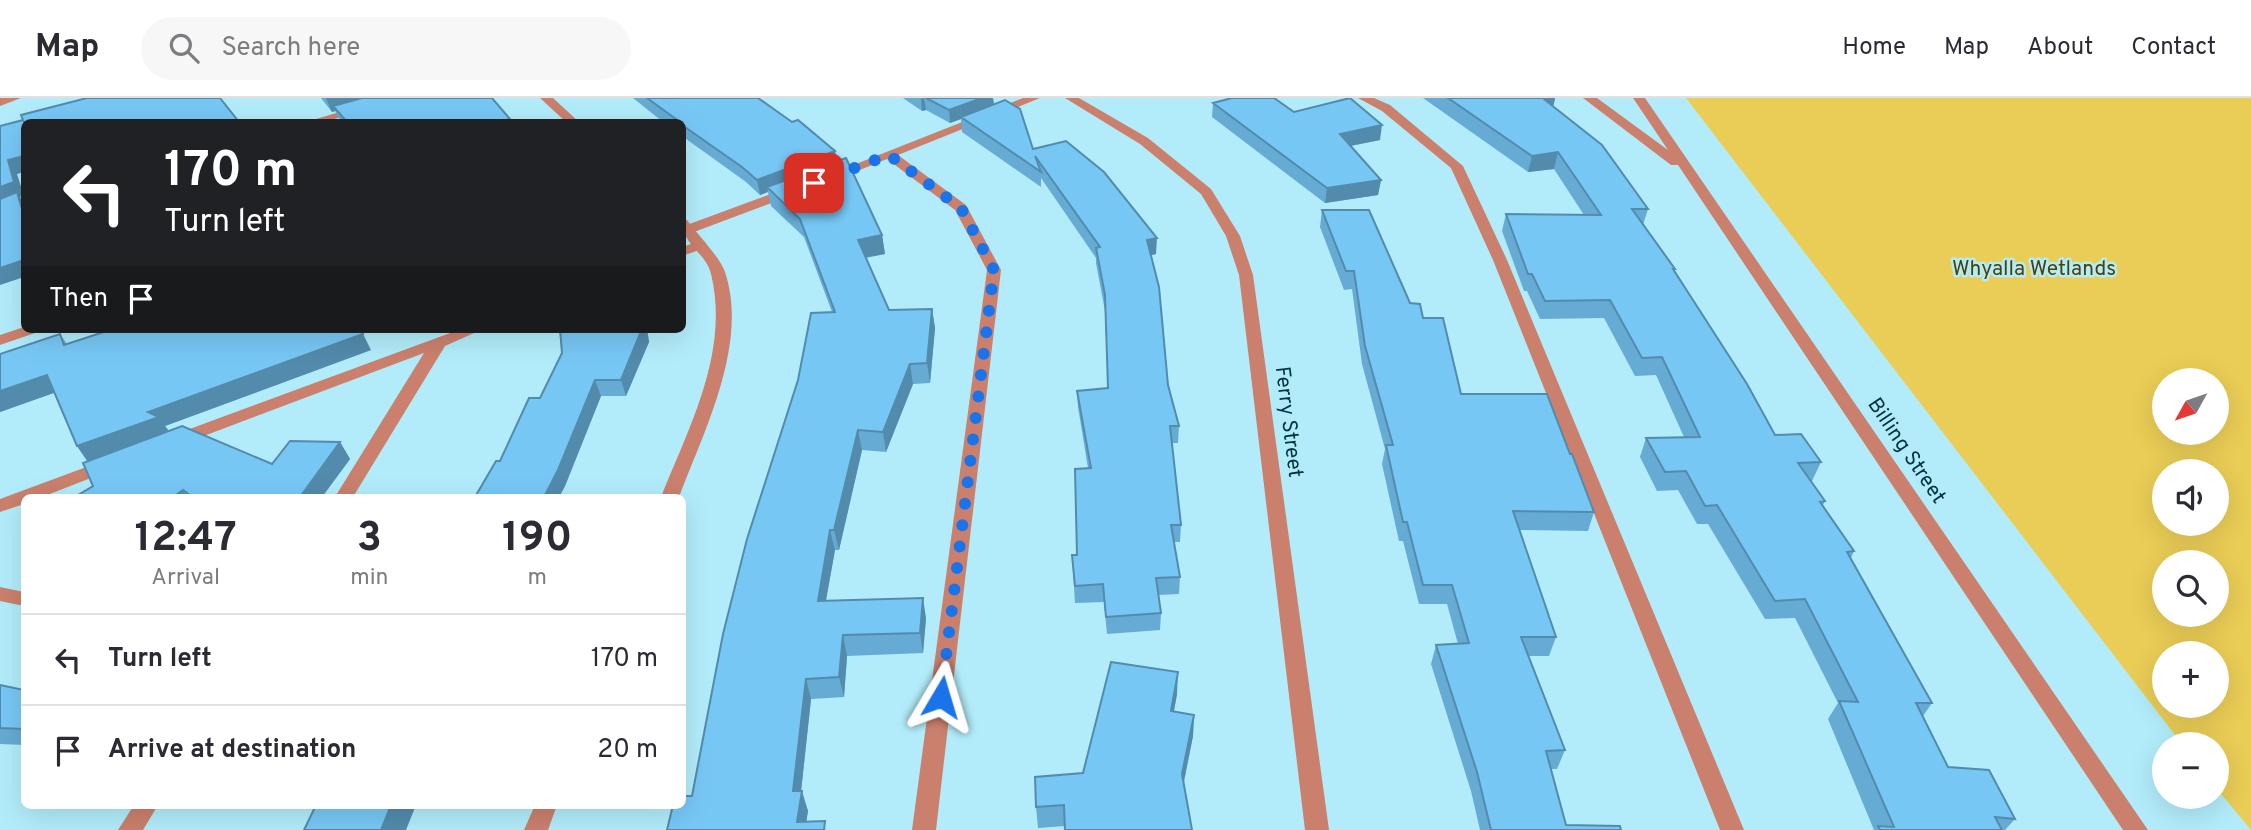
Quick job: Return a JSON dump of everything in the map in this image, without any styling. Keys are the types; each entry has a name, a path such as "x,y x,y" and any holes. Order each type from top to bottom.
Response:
{"street":[{"path":"0,102 15,98"},
{"path":"324,119 401,98"},
{"path":"546,98 570,119"},
{"path":"671,494 717,376 723,312 718,271 686,226 808,185 1034,98"},
{"name":"Ferry Street","path":"1071,98 1144,141 1206,191 1233,236 1246,275 1317,830"},
{"path":"1364,98 1386,108 1457,166 1500,260 1732,830"},
{"path":"1589,98 1609,110 1688,171"},
{"name":"Billing Street","path":"1639,98 2136,830"},
{"path":"889,155 961,208 994,270 924,830"},
{"path":"686,251 700,246"},
{"path":"0,340 21,333"},
{"path":"155,448 464,333"},
{"path":"346,494 439,342"},
{"path":"32,494 129,457"},
{"path":"0,506 21,498"},
{"path":"0,594 21,598"},
{"path":"130,830 143,809"},
{"path":"536,830 544,809"}],"green space":[{"name":"Whyalla Wetlands","path":"1686,98 2251,98 2251,830 2229,803 2229,732 2173,732 2162,718 2229,718 2229,641 2152,641 2152,705"}],"building":[{"path":"87,98 220,98 237,119 23,119 21,115"},
{"path":"362,98 492,98 510,119 344,119 333,106"},
{"path":"647,98 758,98 792,122 798,120 835,151 757,180 686,128 686,119 676,119"},
{"path":"926,98 982,98 949,110"},
{"path":"1232,98 1274,98 1294,112 1350,98 1382,125 1340,134 1381,180 1327,188 1213,103"},
{"path":"1448,98 1552,98 1545,100 1602,145 1648,209 1632,209 1675,269 1747,384 1775,435 1801,434 1821,462 1798,463 1825,501 1820,502 1854,551 1847,552 1932,703 1916,703 1948,767 1989,770 2015,819 1995,817 2002,830 1880,830 1878,826 1894,827 1839,701 1858,702 1805,599 1775,601 1717,505 1705,506 1686,471 1665,472 1646,438 1700,437 1662,357 1642,358 1610,300 1545,301 1532,274 1528,274 1506,214 1601,215 1558,152 1532,156"},
{"path":"1005,100 1020,109 1033,149 1066,141 1104,172 1157,238 1147,240 1159,287 1168,385 1179,426 1170,426 1181,525 1171,525 1180,577 1156,578 1161,613 1106,617 1103,584 1075,586 1072,555 1077,555 1075,469 1091,468 1077,391 1108,388 1105,295 1096,248 1100,247 1035,156 1041,172 961,117"},
{"path":"21,121 21,157 8,160 14,182 0,187 0,126"},
{"path":"846,158 882,235 858,240 889,310 932,309 927,363 910,364 883,432 858,430 834,530 830,530 818,601 923,598 920,633 843,635 839,677 806,679 793,791 802,791 797,822 825,821 824,830 667,830 672,809 686,809 686,796 692,796 723,634 747,539 798,380 811,313 835,312 800,219 767,187"},
{"path":"17,192 21,206 21,261 0,268 0,199"},
{"path":"1322,210 1369,210 1410,303 1420,304 1423,318 1443,318 1461,394 1547,394 1594,512 1513,511 1556,637 1521,637 1565,750 1546,751 1566,825 1620,826 1621,830 1491,830 1477,772 1436,645 1469,643 1452,585 1423,585 1407,522 1403,522 1386,445 1393,445 1365,346 1354,271 1346,271"},
{"path":"101,333 363,334 148,412 159,417 77,446 47,375 0,391 0,354 60,334 64,345"},
{"path":"560,333 640,333 621,380 595,380 546,494 477,494 496,461 500,461 529,398 540,398 562,353"},
{"path":"182,426 272,464 290,441 340,442 302,494 188,494 183,490 177,494 80,494 93,486 83,463"},
{"path":"1111,662 1178,672 1171,711 1194,715 1182,774 1192,830 1065,830 1064,805 1036,807 1035,777 1083,773"},
{"path":"0,685 21,689 21,729 0,728"},
{"path":"314,809 389,809 381,830 304,830"}],"route":[{"path":"814,183 889,155 961,208 994,270 941,697"}]}
